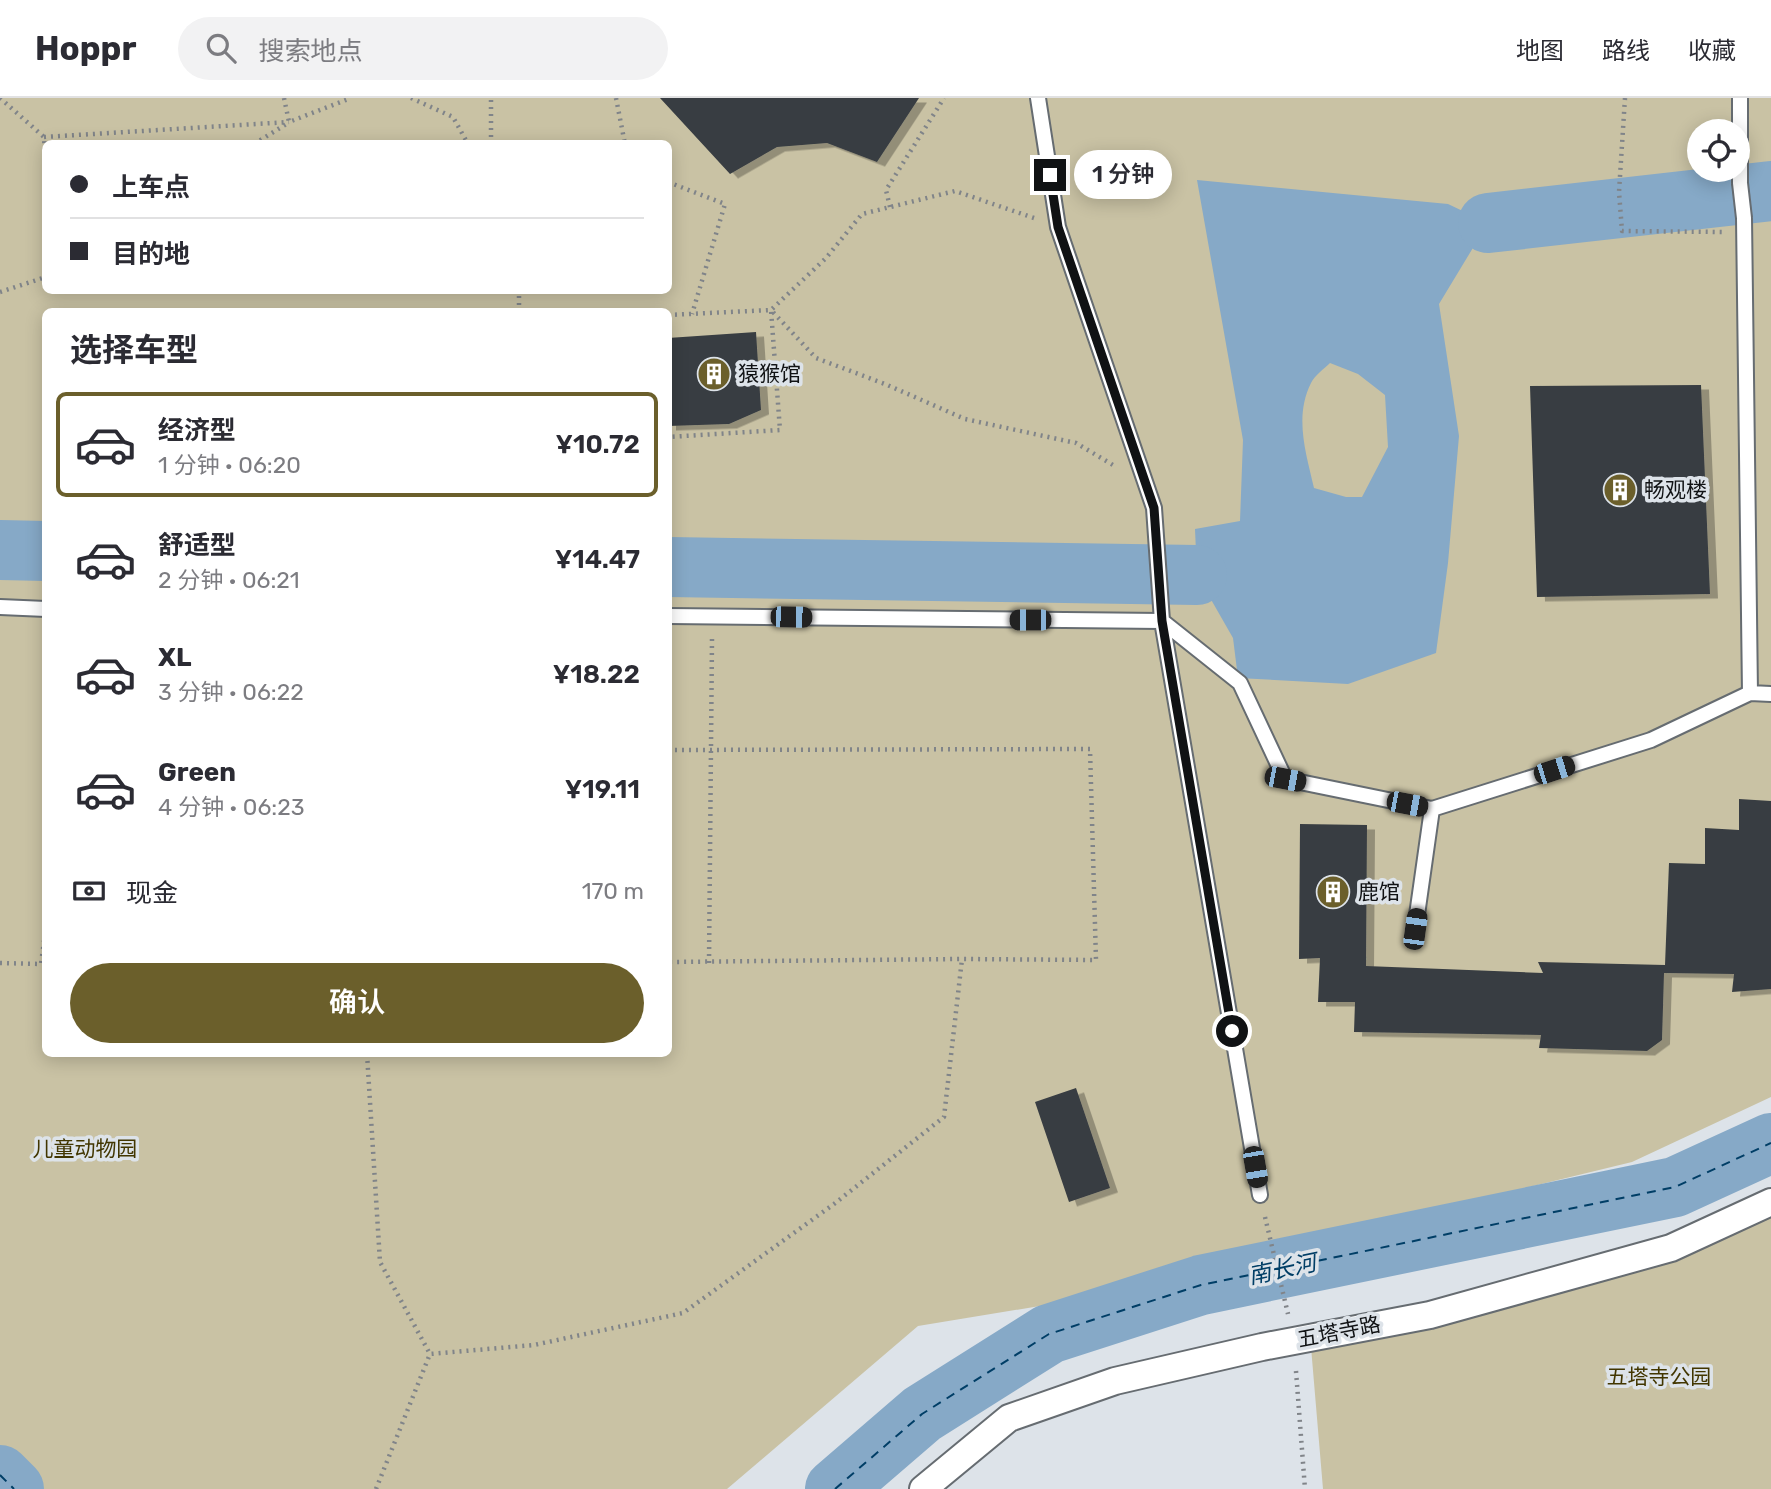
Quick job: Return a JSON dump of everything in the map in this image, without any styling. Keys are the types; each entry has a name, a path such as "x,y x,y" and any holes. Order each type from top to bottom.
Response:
{"street":[{"name":"五塔寺路","path":"923,1489 1009,1419 1115,1381 1291,1329 1430,1315 1671,1248 1771,1202"}],"lane":[{"path":"1038,98 1058,227 1154,508 1162,621 1260,1195"},
{"path":"1740,98 1740,183 1745,225 1750,693"},
{"path":"0,607 42,609"},
{"path":"672,616 1162,621 1240,683 1285,779 1432,808 1651,740 1750,693 1771,694"},
{"path":"1415,929 1432,808"}],"path":[{"path":"0,98 44,136 289,122"},
{"path":"284,98 289,122"},
{"path":"260,140 289,122 351,98"},
{"path":"411,98 453,117 466,140"},
{"path":"491,98 491,140"},
{"path":"616,98 624,140"},
{"path":"890,207 886,190 944,98"},
{"path":"1625,98 1619,191 1622,231 1745,225"},
{"path":"44,136 44,140"},
{"path":"672,184 725,204 692,314"},
{"path":"672,315 771,310 826,258 862,214 955,191 1058,227"},
{"path":"0,292 42,278"},
{"path":"672,437 780,430 771,310"},
{"path":"771,310 816,358 965,419 1076,443 1146,486"},
{"path":"709,963 712,616"},
{"path":"672,750 1090,748 1096,960 672,962"},
{"path":"0,963 41,964 42,956"},
{"path":"429,1354 534,1345 682,1313 834,1204 944,1117 962,959"},
{"path":"367,1057 380,1262 429,1354 376,1489"},
{"path":"1260,1195 1291,1329 1305,1489"}],"green space":[{"name":"儿童动物园","path":"0,98 1771,98 1771,1097 1632,1162 1040,1306 918,1326 727,1489 0,1489"},
{"name":"五塔寺公园","path":"1771,1216 1771,1489 1323,1489 1311,1347"}],"water":[{"path":"1197,180 1448,204 1488,223 1439,304 1459,436 1448,563 1436,653 1348,684 1238,678 1233,638 1197,575 1195,529 1240,521 1243,440","holes":["1330,363 1358,374 1385,395 1388,447 1362,497 1346,497 1314,488 1303,435 1303,409 1311,383"]}],"building":[{"path":"660,98 919,98 877,162 827,143 777,147 730,174"},
{"name":"猿猴馆","path":"756,332 761,410 729,424 672,426 672,338"},
{"name":"畅观楼","path":"1701,385 1710,594 1537,597 1530,386"},
{"name":"鹿馆","path":"1739,799 1771,801 1771,989 1732,992 1734,974 1664,973 1662,1040 1647,1051 1539,1048 1541,1035 1354,1032 1355,1002 1318,1002 1320,958 1299,959 1300,824 1367,825 1366,966 1543,973 1538,962 1665,965 1669,863 1705,864 1705,828 1739,830"},
{"path":"1076,1088 1110,1188 1069,1202 1035,1102"}],"waterway":[{"path":"1488,223 1771,191"},
{"path":"0,550 42,551"},
{"path":"672,567 1197,575"},
{"name":"南长河","path":"835,1489 922,1414 1049,1334 1201,1285 1675,1187 1771,1143"},
{"name":"南长河","path":"0,1475 14,1489"}],"ferry route":[{"path":"835,1489 922,1414 1049,1334 1201,1285 1675,1187 1771,1143"},
{"path":"0,1475 14,1489"}],"place":[{"name":"猿猴馆","path":"714,374"},
{"name":"畅观楼","path":"1620,490"},
{"name":"鹿馆","path":"1333,892"}],"route":[{"path":"1050,175 1058,227 1154,508 1162,621 1232,1031"}]}
